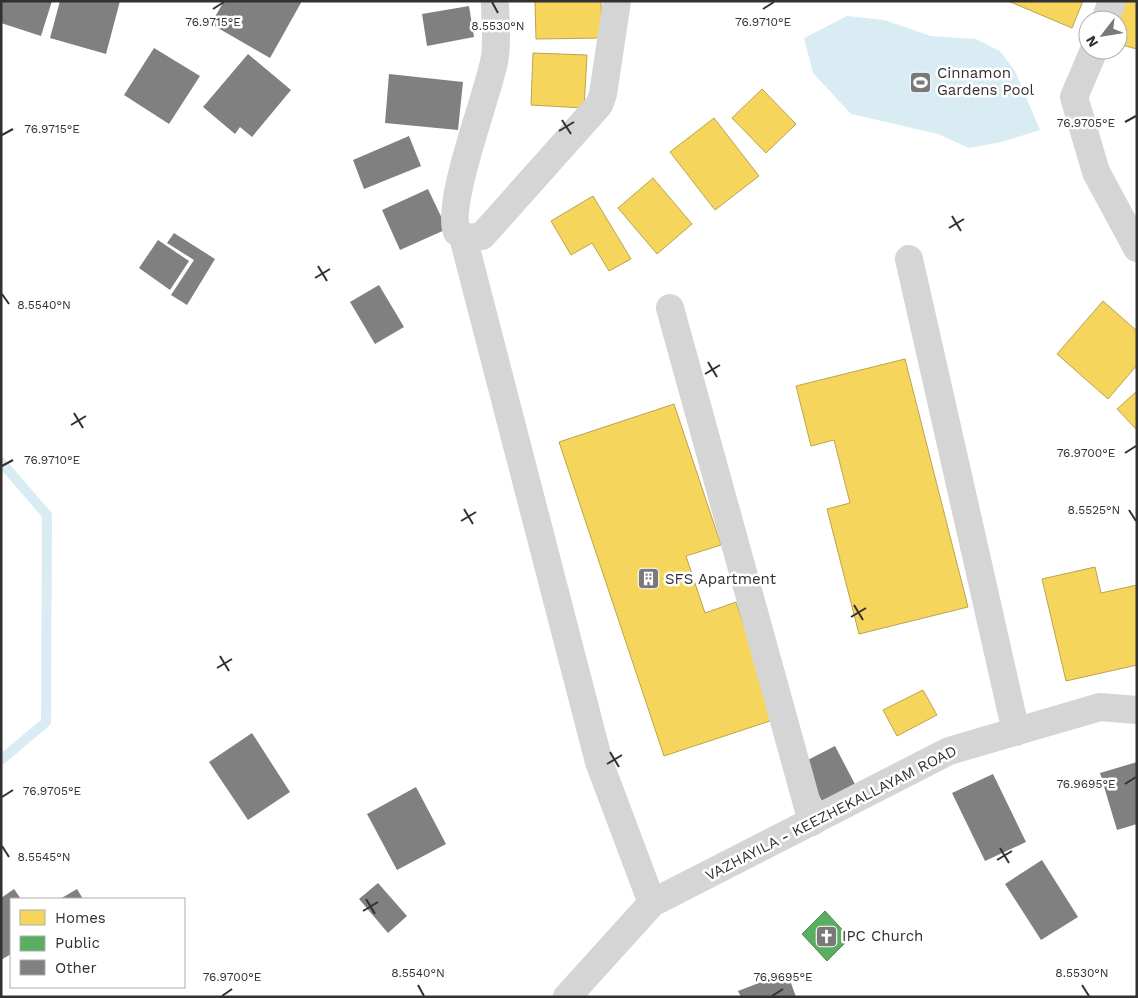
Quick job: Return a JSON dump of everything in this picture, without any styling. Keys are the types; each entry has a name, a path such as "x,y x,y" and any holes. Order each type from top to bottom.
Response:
{"street":[{"path":"495,1 495,60 461,181 454,214 457,232 463,237 468,238 482,236 599,105 603,94 617,1"},
{"path":"1090,60 1074,97 1096,172 1136,245"},
{"path":"463,237 599,762 652,903"},
{"path":"909,259 1016,732"},
{"path":"670,308 812,822"},
{"name":"VAZHAYILA - KEEZHEKALLAYAM ROAD","path":"567,997 652,903 949,752 1100,708 1137,710"}],"shaded area":[{"name":"Cinnamon Gardens Pool","path":"847,16 884,20 931,36 976,39 1000,51 1015,71 1040,130 1002,142 969,148 938,134 851,114 813,73 804,38"}],"building: Homes":[{"path":"535,1 601,1 602,38 536,39"},
{"path":"1008,1 1083,1 1072,28"},
{"path":"1123,1 1137,1 1137,49 1128,47 1128,10 1121,10"},
{"path":"533,53 587,55 584,108 531,105"},
{"path":"762,89 796,124 766,153 732,118"},
{"path":"714,118 759,176 715,210 670,152"},
{"path":"653,178 692,224 657,254 618,208"},
{"path":"593,196 631,259 609,271 592,243 571,255 551,221"},
{"path":"1103,301 1137,331 1137,365 1108,399 1057,354"},
{"path":"905,359 968,607 859,634 827,509 850,503 834,440 811,446 796,386"},
{"path":"1137,391 1137,430 1117,409"},
{"name":"SFS Apartment","path":"674,404 721,545 686,556 705,613 736,602 776,719 664,756 559,442"},
{"path":"1095,567 1101,593 1137,585 1137,665 1066,681 1042,579"},
{"path":"923,690 937,715 897,736 883,710"}],"building: Public":[{"name":"IPC Church","path":"825,911 850,938 827,961 802,934"}],"building: Other":[{"path":"1,1 52,1 41,36 1,23"},
{"path":"60,1 120,1 106,54 50,38"},
{"path":"224,1 302,1 270,58 211,24"},
{"path":"469,6 474,37 427,46 422,14"},
{"path":"154,48 200,76 169,124 124,95"},
{"path":"248,54 291,90 252,137 240,127 235,134 203,107"},
{"path":"389,74 463,82 458,130 385,123"},
{"path":"409,136 421,166 364,189 353,160"},
{"path":"428,189 447,229 400,250 382,210"},
{"path":"174,233 215,259 187,305 171,295 194,260 167,243"},
{"path":"158,240 189,261 170,290 139,268"},
{"path":"379,285 404,327 375,344 350,302"},
{"path":"252,733 290,792 248,820 209,762"},
{"path":"835,746 858,790 825,807 802,763"},
{"path":"1137,762 1137,824 1117,830 1100,773"},
{"path":"993,774 1026,842 985,861 952,793"},
{"path":"416,787 446,844 397,870 367,814"},
{"path":"1042,860 1078,917 1041,940 1005,884"},
{"path":"378,883 407,916 388,933 359,899"},
{"path":"14,889 20,898 10,898 10,955 1,960 1,898"},
{"path":"77,889 82,898 62,898"},
{"path":"787,972 796,997 741,997 738,991"}],"waterway":[{"path":"1,462 47,515 46,722 1,760"}],"place":[{"name":"Cinnamon Gardens Pool","path":"921,82"},
{"name":"SFS Apartment","path":"649,579"},
{"name":"IPC Church","path":"826,936"}]}
